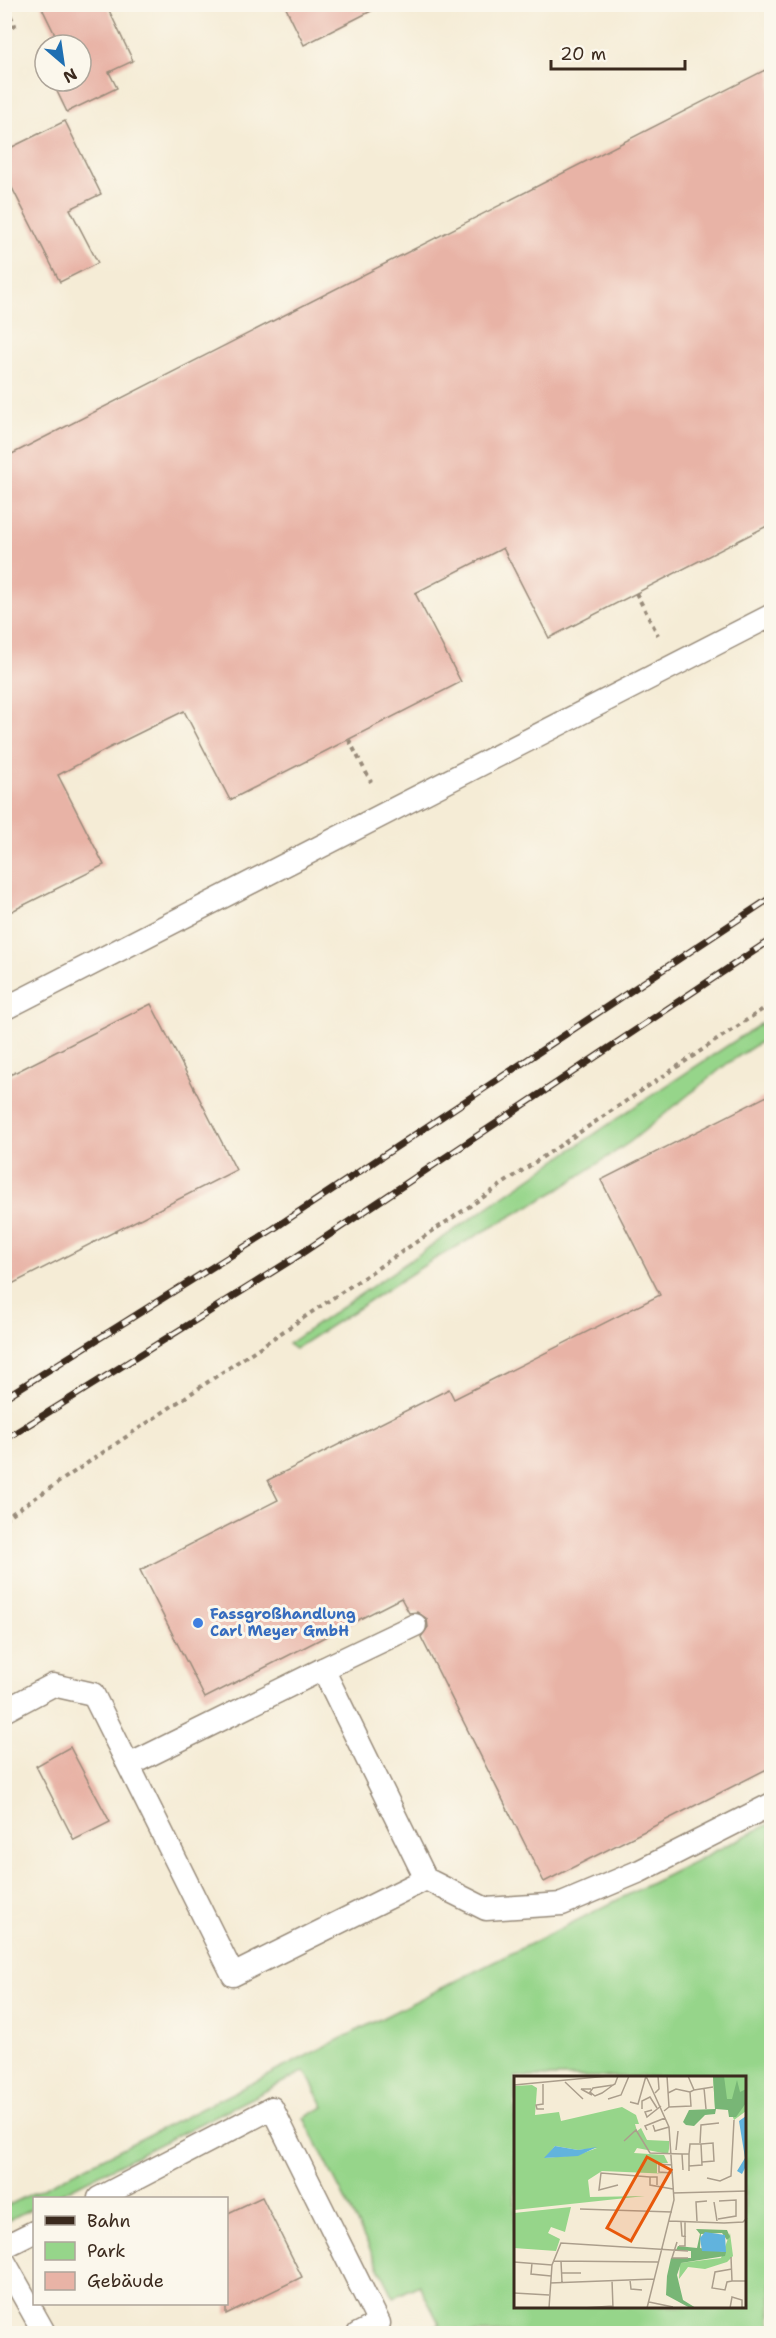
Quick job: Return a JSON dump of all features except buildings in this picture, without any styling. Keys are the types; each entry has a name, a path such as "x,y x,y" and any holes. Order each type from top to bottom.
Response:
{"lane":[{"path":"4,1008 771,615"},
{"path":"129,1765 414,1625"},
{"path":"323,1670 426,1879 486,1909 562,1905 640,1870 771,1804"},
{"path":"4,1712 53,1685 93,1694 233,1975 426,1879"},
{"path":"103,2197 272,2108 379,2323 358,2334"},
{"path":"4,2247 33,2232"},
{"path":"4,2261 45,2334"}],"path":[{"path":"4,30 15,25 5,4"},
{"path":"636,593 674,666"},
{"path":"349,740 387,813"},
{"path":"4,1519 771,1003"}],"green space":[{"path":"771,1017 771,1035 728,1063 630,1142 558,1190 431,1261 295,1349 288,1344 628,1111"},
{"path":"771,1823 771,2333 422,2333 440,2325 419,2285 394,2297 304,2118 324,2107 305,2071 54,2197 33,2197 33,2208 5,2222 5,2207"}],"railway":[{"path":"4,1398 273,1229 772,897"},
{"path":"4,1440 293,1259 772,939"}],"place":[{"name":"Fassgroßhandlung Carl Meyer GmbH","path":"198,1623"}]}
